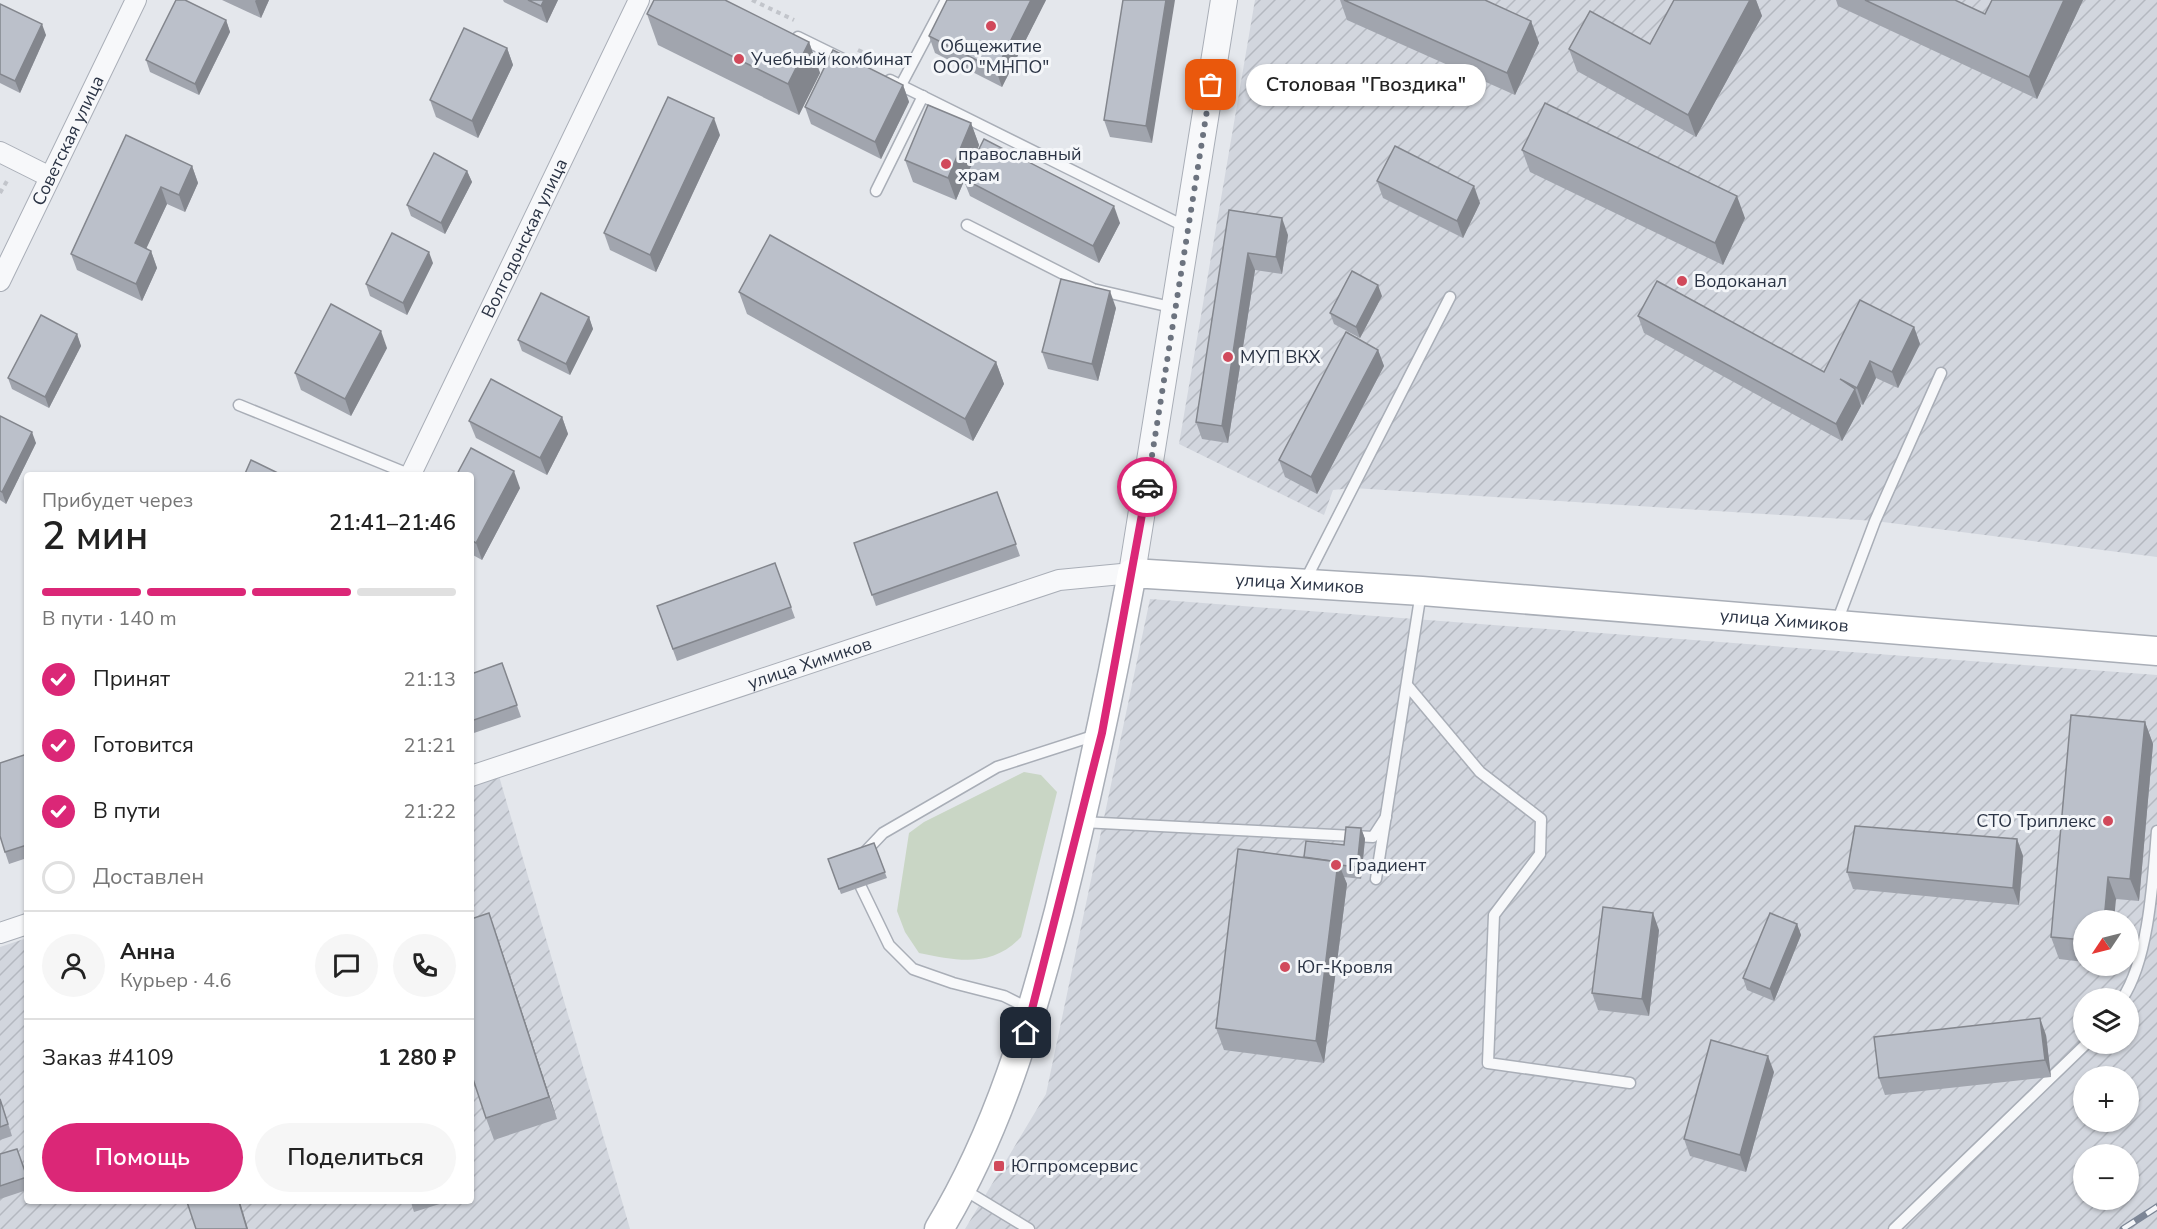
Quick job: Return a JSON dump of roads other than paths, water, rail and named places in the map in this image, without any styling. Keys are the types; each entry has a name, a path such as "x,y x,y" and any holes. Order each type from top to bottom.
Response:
{"main road":[{"name":"улица Химиков","path":"1132,573 1422,591 2157,651"},
{"path":"939,1229 962,1189 1004,1100 1033,1010 1102,733 1132,573"}],"street":[{"name":"Советская улица","path":"0,281 136,0"},
{"name":"Волгодонская улица","path":"411,472 639,0"},
{"path":"1132,573 1224,0"},
{"path":"0,152 50,177"},
{"name":"улица Химиков","path":"474,775 1059,580 1132,573"},
{"path":"0,933 24,925"}],"lane":[{"path":"901,85 946,0"},
{"path":"783,30 858,65"},
{"path":"879,75 1188,228"},
{"path":"876,191 923,96"},
{"path":"967,225 1093,289 1176,308"},
{"path":"1304,583 1450,297"},
{"path":"1836,625 1875,521 1941,373"},
{"path":"239,405 403,472"},
{"path":"1376,879 1422,591"},
{"path":"1407,685 1480,772 1541,819 1540,854 1494,915 1488,1063 1630,1083"},
{"path":"866,852 883,833 997,767 1102,733"},
{"path":"1081,822 1373,837 1386,818"},
{"path":"2130,988 2150,907 2157,831"},
{"path":"861,887 889,945 913,969 953,983 1004,996 1033,1010"},
{"path":"1894,1229 2076,1054"},
{"path":"962,1189 1029,1229"}],"railway":[{"path":"2123,1229 2157,1207"}],"place":[{"name":"Общежитие ООО \"МНПО\"","path":"991,26"},
{"name":"Учебный комбинат","path":"739,59"},
{"name":"Столовая \"Гвоздика\"","path":"1211,85"},
{"name":"православный храм","path":"946,164"},
{"name":"Водоканал","path":"1682,281"},
{"name":"МУП ВКХ","path":"1228,357"},
{"name":"СТО Триплекс","path":"2108,821"},
{"name":"Градиент","path":"1336,865"},
{"name":"Юг-Кровля","path":"1285,967"},
{"name":"Югпромсервис","path":"999,1166"}]}
